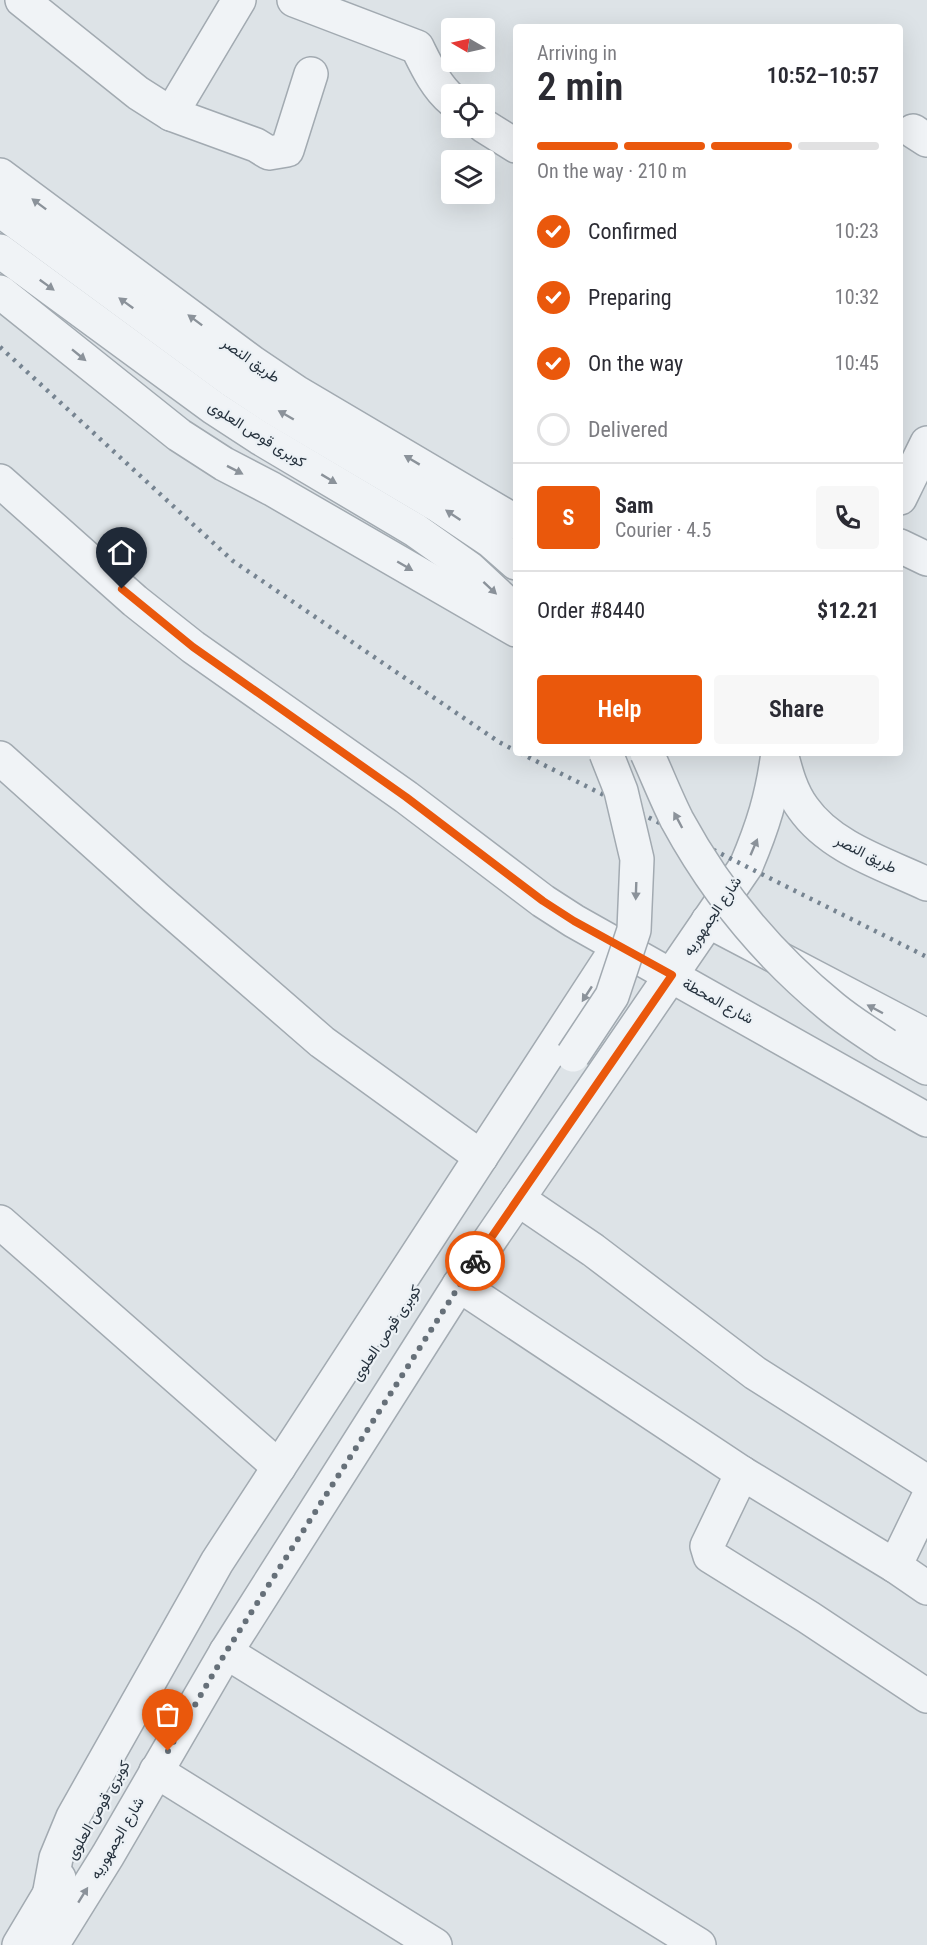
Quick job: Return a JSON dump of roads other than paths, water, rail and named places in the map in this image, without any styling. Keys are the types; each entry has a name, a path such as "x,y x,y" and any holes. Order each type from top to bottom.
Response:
{"street":[{"path":"22,0 138,93 171,114 256,145 269,153 287,150 311,74"},
{"path":"171,114 239,0"},
{"path":"294,0 417,47 427,68 441,89"},
{"path":"495,133 513,144"},
{"name":"طريق النصر","path":"0,175 253,363 296,392 513,520"},
{"name":"كوبرى قوص العلوى","path":"0,210 231,380 275,409 439,506 491,541 513,560"},
{"name":"كوبرى قوص العلوى","path":"0,251 214,408 414,530 461,562 513,609"},
{"path":"0,292 188,441 224,464 272,489 513,628"},
{"path":"903,492 927,443"},
{"name":"شارع المحطة","path":"0,481 135,601 193,647 406,797 543,901 574,921 927,1120"},
{"path":"903,547 927,559"},
{"name":"كوبرى قوص العلوى","path":"49,1896 211,1604 263,1519 612,996 634,930 637,860 621,791 607,756"},
{"path":"648,756 676,819 708,872 745,923 788,968 827,1003 886,1045 927,1068"},
{"name":"شارع الجمهوريه","path":"52,1945 108,1855 226,1652 459,1285 746,866 762,828 778,756"},
{"name":"طريق النصر","path":"780,756 787,778 803,808 826,833 856,851 927,884"},
{"path":"0,758 322,1042 481,1157"},
{"path":"708,921 927,1036"},
{"path":"19,1945 49,1896 56,1858 73,1817 217,1562 619,945"},
{"path":"518,1199 593,1250 755,1373 927,1482"},
{"path":"0,1222 279,1467"},
{"path":"459,1285 742,1473 927,1588"},
{"path":"742,1473 707,1546 710,1556 808,1617 927,1696"},
{"path":"895,1566 927,1500"},
{"path":"226,1652 699,1945"},
{"path":"156,1771 435,1945"}],"railway":[{"path":"0,347 233,561 513,749"},
{"path":"526,756 927,957"}]}
